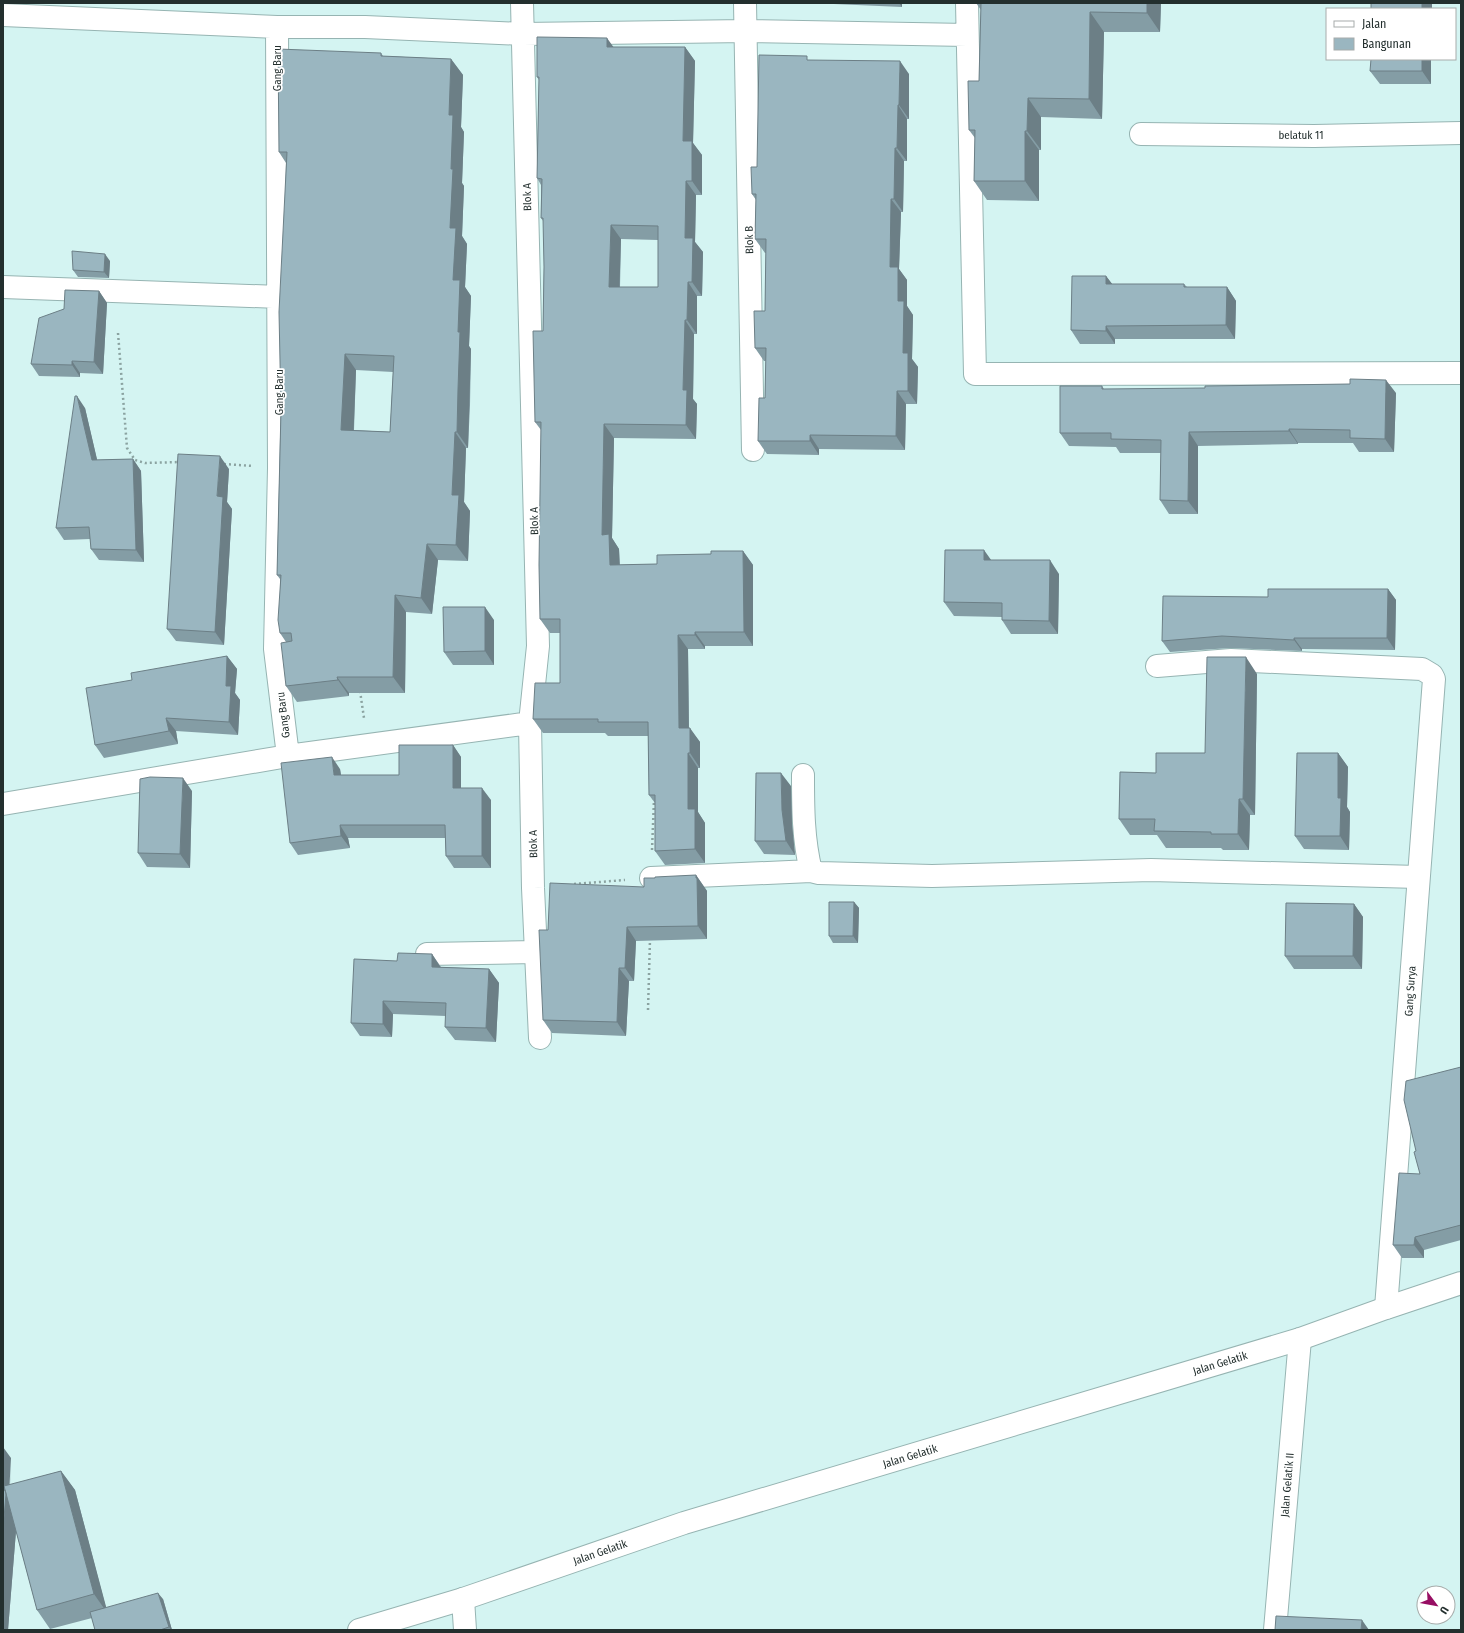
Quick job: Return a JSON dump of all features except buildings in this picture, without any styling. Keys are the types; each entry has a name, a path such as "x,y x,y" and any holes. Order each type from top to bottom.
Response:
{"street":[{"name":"Blok A","path":"522,3 538,646 530,723 533,888 540,1038"},
{"name":"Blok B","path":"745,3 753,450"},
{"path":"967,3 975,374 1461,372"},
{"path":"3,15 277,27 365,27 523,34 746,31 967,35"},
{"name":"Gang Baru","path":"277,27 279,468 275,649 288,756"},
{"name":"belatuk 11","path":"1141,134 1314,136 1461,133"},
{"path":"3,287 279,297"},
{"name":"Gang Surya","path":"1157,666 1231,660 1422,668 1432,675 1434,679 1386,1308"},
{"path":"3,804 288,756 367,744 530,723"},
{"path":"803,775 803,822 811,871"},
{"path":"651,878 811,871 829,874 932,876 1151,870 1418,877"},
{"path":"428,954 536,952"},
{"name":"Jalan Gelatik","path":"359,1630 463,1599 684,1524 1300,1339 1461,1283"},
{"name":"Jalan Gelatik II","path":"1275,1630 1300,1339"},
{"path":"463,1599 465,1630"}],"path":[{"path":"118,333 127,448 135,460 145,463 184,462"},
{"path":"221,464 279,468"},
{"path":"360,690 367,744"},
{"path":"533,888 651,878 654,798"},
{"path":"648,1010 650,932"}]}
